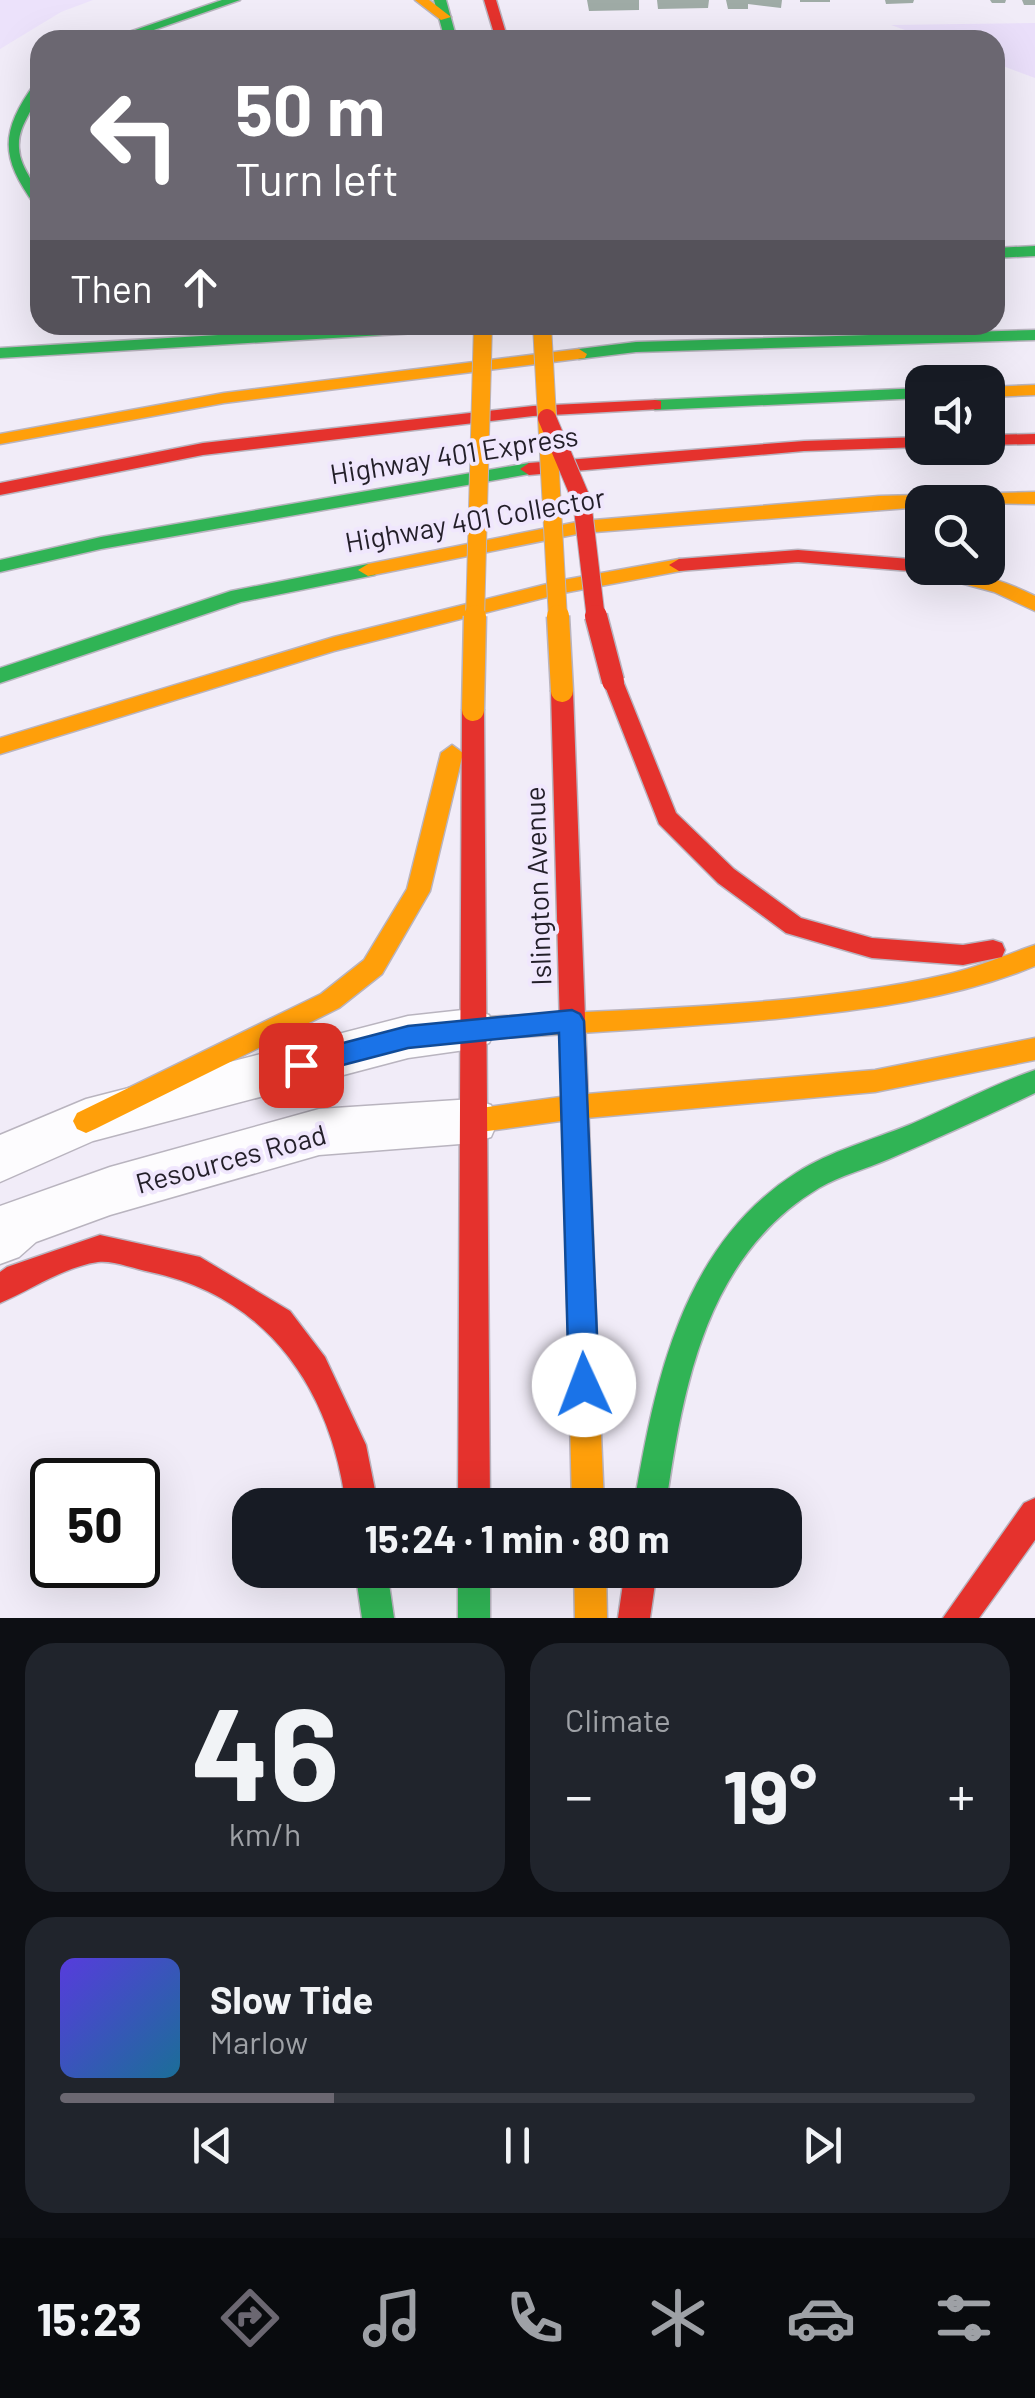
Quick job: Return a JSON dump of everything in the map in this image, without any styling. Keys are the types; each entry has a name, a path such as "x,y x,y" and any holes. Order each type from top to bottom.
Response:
{"main road":[{"path":"111,30 164,0"},
{"path":"119,30 234,0"},
{"path":"420,0 442,8"},
{"path":"490,0 499,30"},
{"path":"30,95 19,105 1,135 0,164 13,185 30,196"},
{"path":"1005,235 1035,234"},
{"path":"1005,252 1035,250"},
{"path":"0,353 300,335"},
{"path":"474,1488 473,710 483,335"},
{"name":"Islington Avenue","path":"543,335 562,691 587,1488"},
{"path":"0,439 224,398 636,347 1035,335"},
{"path":"1005,391 1035,390"},
{"name":"Highway 401 Express","path":"0,489 204,449 533,411 905,395"},
{"path":"547,418 582,501 592,603 612,681 667,818 726,876 794,926 872,948 963,955 1035,942"},
{"path":"1005,439 1035,438"},
{"name":"Highway 401 Express","path":"0,566 101,543 520,470 804,446 905,443"},
{"name":"Highway 401 Collector","path":"0,676 238,596 582,527 879,502 1035,498"},
{"path":"0,574 101,543"},
{"path":"0,746 272,659 482,606 668,567 755,557 825,557 905,564"},
{"path":"993,585 1035,604"},
{"path":"0,654 238,596"},
{"path":"86,1120 330,1000 373,967 418,891 448,762 473,710"},
{"path":"472,1030 764,1010 915,994 1012,966 1035,954"},
{"path":"473,1122 574,1106 875,1081 1035,1049"},
{"path":"652,1488 662,1420 683,1337 704,1287 724,1254 757,1218 804,1182 1035,1082"},
{"path":"0,1289 17,1277 100,1248 190,1267 280,1322 315,1367 355,1456 360,1488"},
{"path":"959,1618 1035,1514"},
{"path":"374,1588 378,1618"},
{"path":"474,1588 474,1618"},
{"path":"590,1588 591,1618"},
{"path":"634,1618 638,1588"}],"street":[{"path":"0,1159 86,1120 408,1037 472,1030"},
{"name":"Resources Road","path":"0,1239 18,1224 110,1191 320,1132 473,1122"}],"shaded area":[{"path":"0,0 93,0 61,12 0,49"},
{"path":"1035,23 1035,78 1005,67 1005,30 905,30 891,25"}],"traffic: fast":[{"path":"142,30 234,0"},
{"path":"440,0 448,30"},
{"path":"30,99 13,131 11,144 18,172 30,190"},
{"path":"1005,252 1035,251"},
{"path":"0,353 300,335"},
{"path":"579,354 636,347 1035,335"},
{"path":"655,405 905,394"},
{"path":"0,566 101,543 529,469"},
{"path":"0,676 238,596 368,570"},
{"path":"653,1488 666,1412 691,1324 735,1245 766,1211 814,1177 1035,1081"},
{"path":"374,1588 378,1618"},
{"path":"474,1588 474,1618"}],"traffic: slow":[{"path":"421,0 445,17"},
{"path":"473,710 483,335"},
{"path":"543,335 562,691"},
{"path":"0,439 224,398 579,354"},
{"path":"1005,391 1035,390"},
{"path":"368,570 582,527 879,502 1035,498"},
{"path":"0,746 166,692 334,644 563,587 679,565"},
{"path":"994,585 1035,604"},
{"path":"86,1121 330,1001 373,967 418,891 452,753"},
{"path":"472,1029 859,999 949,984 1035,955"},
{"path":"473,1121 575,1107 875,1081 1035,1049"},
{"path":"581,1290 587,1488"},
{"path":"590,1588 591,1618"}],"traffic: jam":[{"path":"490,0 499,30"},
{"path":"0,489 203,449 533,411 655,405"},
{"path":"547,418 582,501 592,603 613,681"},
{"path":"1005,440 1035,439"},
{"path":"529,469 804,446 905,443"},
{"path":"679,565 798,556 905,565"},
{"path":"613,681 667,818 726,876 794,926 872,948 963,955 993,950"},
{"path":"562,691 581,1290"},
{"path":"473,710 474,1488"},
{"path":"0,1289 17,1277 100,1248 190,1267 280,1321 315,1367 355,1456 360,1488"},
{"path":"959,1618 1035,1514"},
{"path":"634,1618 638,1588"}],"route":[{"path":"301,1065 408,1037 572,1021 584,1385"}]}
